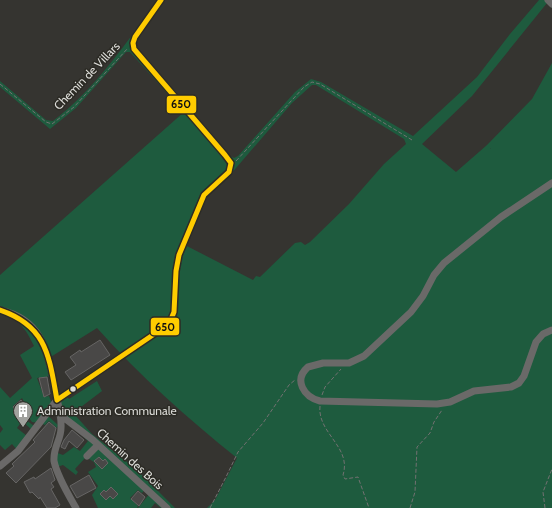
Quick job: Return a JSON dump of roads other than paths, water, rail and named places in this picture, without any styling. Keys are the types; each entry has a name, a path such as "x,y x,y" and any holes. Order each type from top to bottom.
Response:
{"street":[{"name":"Chemin de Villars","path":"56,400 162,330 171,320 175,307 177,264 187,233 204,195 229,172 231,163 225,155 136,54 133,46 135,36 161,0"},
{"path":"548,0 552,4"},
{"path":"552,183 510,210 449,258 434,274 423,296 411,312 364,356 355,361 344,364 315,363 305,369 301,378 302,387 306,395 320,401 444,404 474,391 504,389 519,383 524,376 536,342 543,334 552,330"},
{"path":"0,310 17,316 28,323 41,338 49,358 62,429 54,449 54,462 76,508"},
{"path":"0,466 18,451 56,400"},
{"name":"Chemin des Bois","path":"59,414 76,425 167,508"},
{"path":"87,456 98,445"}],"place":[{"name":"Administration Communale","path":"23,428"}]}
